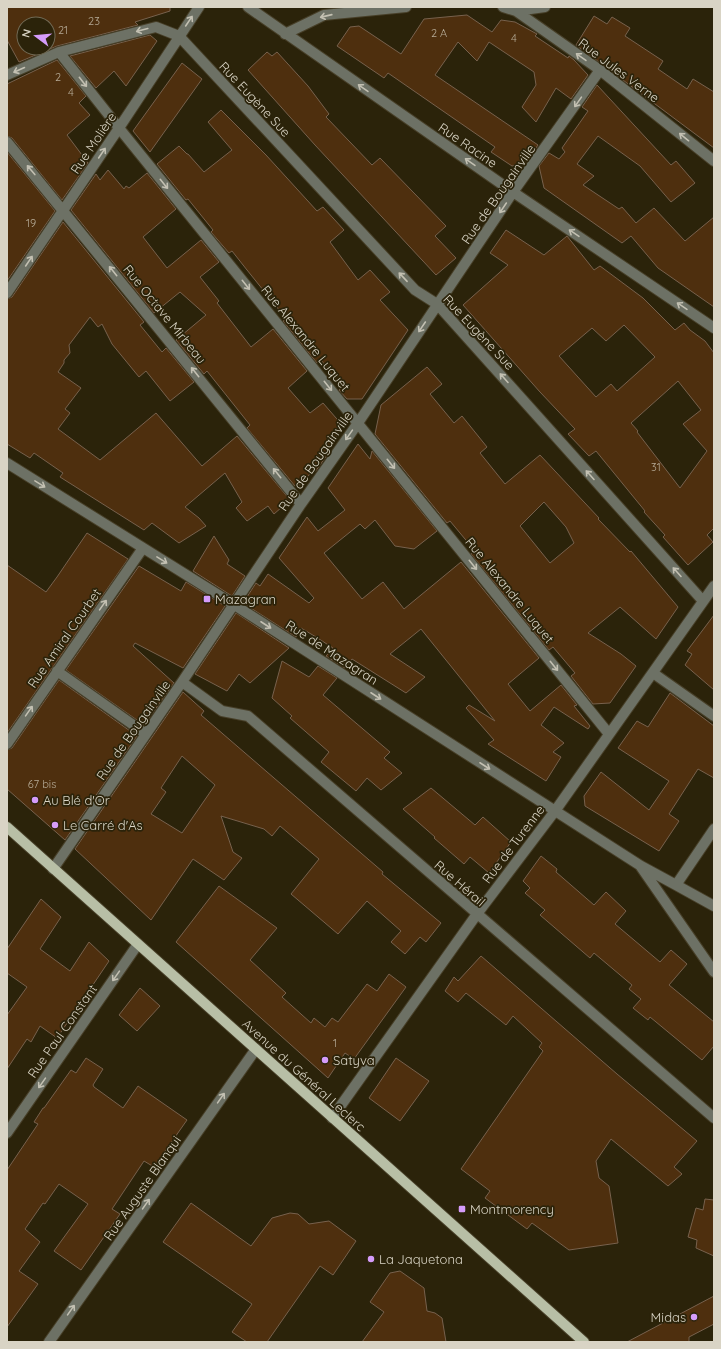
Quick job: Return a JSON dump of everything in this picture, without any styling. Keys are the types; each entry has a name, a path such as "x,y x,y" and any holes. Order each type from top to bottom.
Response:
{"main road":[{"name":"Avenue du Général Leclerc","path":"7,827 580,1341"}],"street":[{"name":"Rue Molière","path":"7,293 199,7"},
{"name":"Rue Racine","path":"248,7 513,192 714,328"},
{"path":"285,34 324,15 406,7"},
{"name":"Rue Jules Verne","path":"503,7 516,11 600,70 714,161"},
{"path":"516,11 545,7"},
{"path":"7,75 59,52 156,27 179,36"},
{"name":"Rue Eugène Sue","path":"179,36 415,290 437,304 703,601"},
{"name":"Rue Alexandre Luquet","path":"59,52 609,734"},
{"name":"Rue de Bougainville","path":"53,869 182,682 301,504 358,423 513,192 600,70"},
{"name":"Rue Octave Mirbeau","path":"7,142 64,210 301,504"},
{"name":"Rue de Mazagran","path":"7,464 234,604 641,866 714,906"},
{"name":"Rue Amiral Courbet","path":"7,744 143,548"},
{"name":"Rue de Turenne","path":"332,1118 477,914 555,811 714,586"},
{"path":"57,671 146,734"},
{"path":"653,673 714,716"},
{"name":"Rue Hérail","path":"182,682 222,711 248,716 714,1118"},
{"path":"676,885 714,829"},
{"name":"Rue de Mazagran","path":"641,866 714,972"},
{"name":"Rue Paul Constant","path":"7,1133 138,944"},
{"name":"Rue Auguste Blanqui","path":"49,1342 256,1050"}],"building":[{"path":"7,7 170,7 170,11 135,22 138,25 56,46 56,16 16,16 16,56 33,56 19,62 7,40"},
{"path":"467,15 492,32 501,20 515,22 537,34 535,36 568,58 569,56 588,75 571,99 556,88 536,122 522,107 536,85 534,72 489,42 477,61 458,42 435,75 538,145 526,162 512,166 491,152 495,147 388,73 384,78 337,46 350,27 359,26 401,54 424,19"},
{"path":"594,16 607,24 612,17 630,28 625,36 663,61 658,69 687,89 693,79 714,92 714,148 576,45"},
{"path":"150,35 157,41 126,86 114,71 96,88 70,56"},
{"path":"267,52 272,56 277,52 308,86 329,114 326,117 372,165 380,158 446,226 435,236 456,258 436,275 315,145 248,70"},
{"path":"57,60 86,96 79,103 90,115 67,135 88,163 62,200 12,138 7,136 7,84"},
{"path":"182,63 202,79 150,152 133,131"},
{"path":"597,85 671,165 676,161 695,183 671,202 640,166 598,136 577,164 594,176 583,185 619,209 622,207 636,223 654,208 685,241 714,217 714,307 658,268 631,236 622,243 544,188 539,166 549,153 559,159 565,152 562,148 588,111 582,107"},
{"path":"221,110 266,155 317,211 323,207 344,230 330,242 358,280 370,270 390,292 380,300 408,330 362,399 347,399 339,390 342,387 321,360 317,363 283,321 286,319 284,316 232,251 229,253 211,232 213,230 188,199 186,200 157,164 179,146 204,172 232,150 208,122"},
{"path":"7,152 55,211 7,281"},
{"path":"108,170 124,189 126,186 129,188 147,173 176,209 143,237 167,268 201,240 219,262 200,277 219,301 217,303 251,347 273,329 307,371 288,388 310,413 323,403 343,426 328,449 330,451 315,472 313,469 303,484 295,486 247,428 250,425 207,371 204,374 176,340 206,315 180,292 154,313 71,210 96,174 100,180"},
{"path":"63,222 144,322 140,325 162,352 166,348 194,382 170,401 146,371 139,377 112,344 102,324 98,327 90,317 69,345 70,353 64,360 64,363 58,372 81,388 65,409 70,413 58,429 100,460 156,413 202,466 237,436 290,500 274,514 268,506 247,521 236,508 242,502 225,473 185,507 199,518 206,526 179,543 152,523 144,530 60,477 63,473 34,453 30,458 7,444 7,299 12,297"},
{"path":"506,230 544,255 567,236 594,270 600,266 643,298 675,330 684,323 690,330 705,341 714,353 714,528 707,535 713,542 688,565 663,537 665,535 644,512 645,511 596,451 589,456 568,434 575,429 463,305 508,265 490,253","holes":["624,325 655,357 617,391 611,384 596,397 559,356 592,328 606,341","678,381 701,410 683,424 707,451 680,488 631,423"]},
{"path":"427,367 442,384 430,394 454,423 462,416 487,447 480,453 505,484 540,455 599,518 598,519 630,552 631,551 678,607 656,639 620,607 588,633 621,654 636,666 610,703 593,704 571,676 575,673 553,647 549,650 471,554 475,551 450,521 447,523 375,434 381,405","holes":["544,502 566,527 574,543 550,563 520,526"]},
{"path":"358,444 370,459 372,451 437,531 414,549 395,546 375,520 365,529 360,524 324,553 362,599 383,582 404,609 461,562 539,658 508,684 530,711 561,685 577,705 574,706 590,726 588,729 554,707 541,725 564,743 553,752 561,757 546,781 488,744 494,740 466,708 469,705 495,721 421,629 390,654 425,677 406,693 352,659 345,668 326,656 333,648 316,637 301,628 296,637 243,603 256,583 260,586 268,574 309,603 314,598 279,558 307,517 318,531 345,510 328,488"},
{"path":"87,533 128,559 7,733 7,565 46,592"},
{"path":"214,536 229,560 227,564 245,576 232,596 193,571"},
{"path":"139,566 181,591 186,582 225,606 183,668 135,643 133,646 174,683 144,725 66,670"},
{"path":"236,613 289,648 250,683 239,674 227,691 195,674"},
{"path":"714,615 714,690 685,665 692,654 687,651"},
{"path":"282,661 309,677 318,666 337,678 323,695 390,752 384,758 402,773 381,790 367,778 356,791 321,762 329,752 290,718 292,716 272,698"},
{"path":"59,680 137,736 65,840 7,789 7,750 12,748"},
{"path":"183,692 204,711 201,715 383,872 382,874 441,923 426,942 420,937 405,954 391,942 401,931 367,901 338,934 291,894 319,859 280,826 272,836 264,829 221,816 233,852 242,858 224,880 193,859 151,920 75,849","holes":["182,756 215,785 182,833 151,814 166,792 161,788"]},
{"path":"670,693 714,726 714,778 698,769 669,814 679,821 659,851 585,806 584,796 601,772 649,810 669,781 618,748 637,721 648,727"},
{"path":"431,788 475,825 483,817 511,842 489,873 470,857 464,864 403,809"},
{"path":"541,856 557,869 556,872 594,905 606,892 626,911 615,924 660,962 671,950 687,964 669,985 714,1022 714,1046 702,1060 650,1017 648,1020 633,1008 641,999 629,989 632,985 594,953 590,958 540,915 545,910 525,893 530,888 523,881"},
{"path":"219,886 277,928 250,960 286,993 282,997 311,1023 314,1018 325,1027 332,1018 338,1022 367,984 377,991 389,974 406,987 354,1059 345,1053 328,1078 176,942"},
{"path":"41,899 61,917 40,949 70,971 89,942 109,961 57,1038 40,1026 31,1042 27,1039 7,1069 7,1015 27,987 7,973 7,949"},
{"path":"481,956 697,1141 674,1167 682,1174 668,1186 611,1139 596,1161 599,1178 609,1186 618,1243 569,1250 532,1223 527,1229 485,1198 490,1191 461,1169 543,1051 539,1047 542,1043 513,1016 506,1025 466,993 458,1002 445,991 454,977 458,981"},
{"path":"140,988 160,1006 137,1031 119,1015"},
{"path":"86,1058 103,1069 93,1085 94,1087 123,1108 138,1086 187,1120 154,1167 144,1161 112,1209 120,1214 81,1270 54,1251 88,1204 59,1184 45,1204 43,1203 25,1229 40,1242 19,1271 38,1284 7,1327 7,1170 38,1124 34,1122 43,1108 71,1070 76,1073"},
{"path":"396,1058 429,1081 400,1121 369,1098"},
{"path":"705,1199 714,1200 714,1256 696,1248 697,1240 688,1237 696,1208 703,1210"},
{"path":"191,1203 251,1246 272,1218 290,1213 298,1214 309,1224 329,1221 356,1241 333,1275 320,1266 267,1342 247,1342 232,1332 252,1304 163,1242"},
{"path":"400,1271 424,1288 427,1311 435,1313 442,1318 446,1342 362,1342 384,1312 370,1302 390,1273"},
{"name":"Midas","path":"714,1296 714,1324 689,1337 689,1342 627,1342"}],"place":[{"name":"Mazagran","path":"207,599"},
{"name":"Au Blé d'Or","path":"35,800"},
{"name":"Le Carré d'As","path":"55,825"},
{"name":"Satyva","path":"325,1060"},
{"name":"Montmorency","path":"462,1209"},
{"name":"La Jaquetona","path":"371,1259"},
{"name":"Midas","path":"694,1317"}]}
